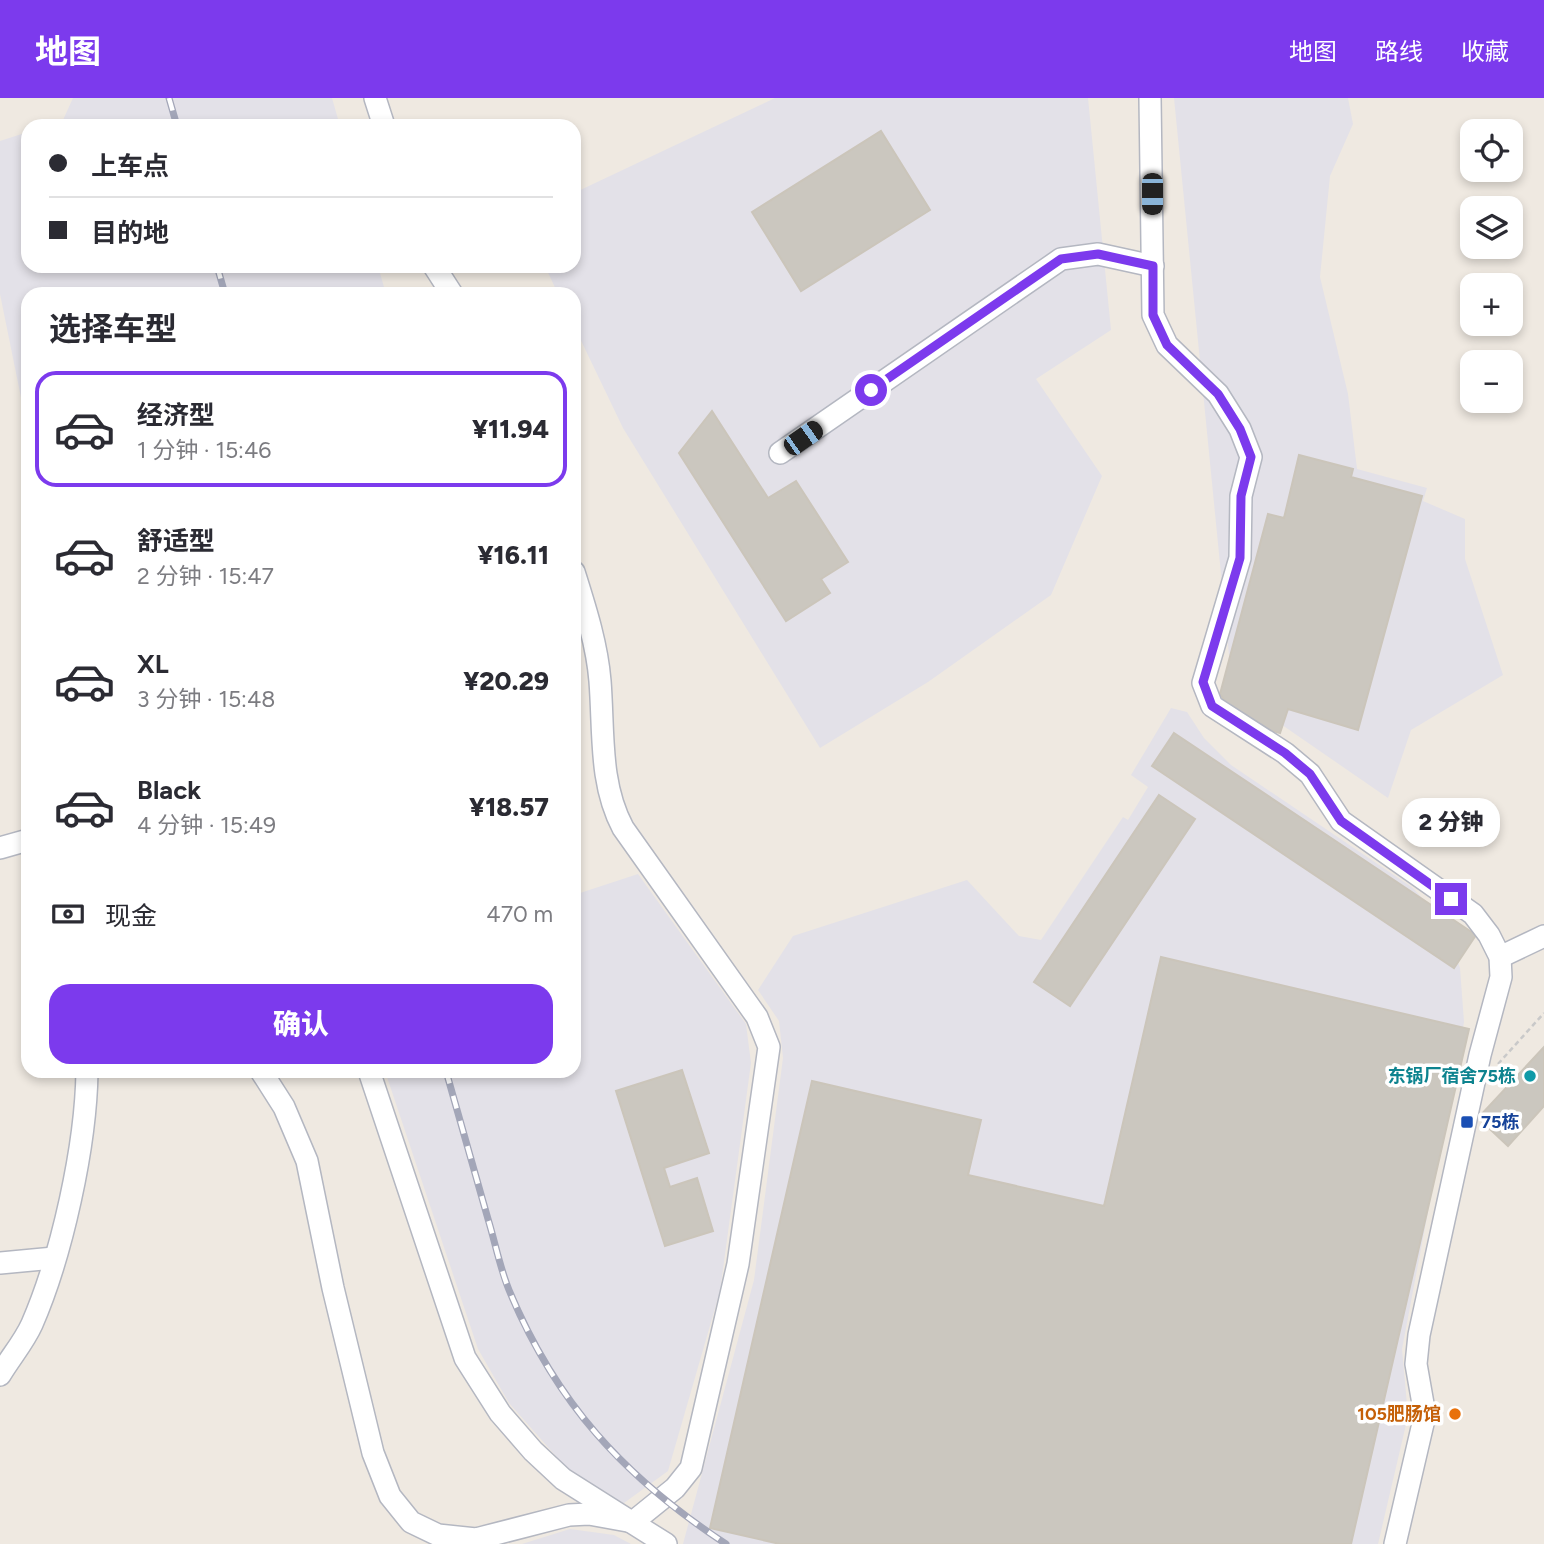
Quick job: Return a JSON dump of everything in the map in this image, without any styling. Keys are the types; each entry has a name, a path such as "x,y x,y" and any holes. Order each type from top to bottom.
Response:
{"street":[{"path":"375,98 382,119"},
{"path":"1150,98 1153,315 1167,345 1218,394 1240,429 1251,457 1241,496 1240,558 1203,682 1212,706 1285,753 1310,774 1341,821 1473,914 1489,935 1500,957 1501,977 1472,1093 1419,1335 1416,1364 1425,1415 1395,1544"},
{"path":"780,453 1061,259 1098,254 1153,266"},
{"path":"265,1078 284,1107 307,1161 333,1288 373,1454 390,1496 411,1522 438,1535 475,1539 569,1515 589,1514 633,1522 675,1488 691,1468 738,1265 769,1047 757,1017 623,828 611,806 606,783 600,679 581,594"},
{"path":"0,848 21,841"},
{"path":"1500,957 1544,936"},
{"path":"0,1374 32,1326 54,1258 83,1144 87,1078"},
{"path":"371,1078 465,1358 500,1413 533,1451 563,1479 666,1544"},
{"path":"0,1264 54,1258"}],"path":[{"path":"1472,1093 1544,1013"}],"shaded area":[{"path":"73,98 332,98 338,119 63,119"},
{"path":"775,98 1088,98 1111,330 1036,379 1102,476 1051,595 928,682 820,748 623,428 581,341 581,287 555,287 548,273 581,273 581,190"},
{"path":"1174,98 1348,98 1353,124 1330,176 1320,277 1348,394 1357,469 1427,488 1423,501 1465,519 1465,559 1503,675 1411,730 1388,798 1272,718 1230,665"},
{"path":"21,134 21,273 380,273 384,287 21,287 21,398 0,294 0,141"},
{"path":"1171,708 1187,712 1204,738 1231,765 1413,888 1445,924 1460,968 1464,1022 1402,1349 1408,1416 1378,1544 683,1544 754,1280 783,1058 779,1021 758,990 793,936 967,880 1019,936 1041,940 1123,817 1128,820 1148,787 1131,775"},
{"path":"638,874 746,1024 751,1063 720,1291 668,1471 624,1503 609,1502 562,1463 509,1403 478,1349 387,1078 581,1078 581,893"},
{"path":"570,1529 614,1535 631,1544 522,1544"}],"building":[{"path":"881,131 930,210 801,291 752,212"},
{"path":"712,411 768,498 796,481 848,562 821,579 830,593 786,621 679,453"},
{"path":"1299,455 1353,469 1351,477 1422,496 1358,730 1288,709 1280,733 1240,722 1220,694 1268,514 1284,518"},
{"path":"1174,733 1476,935 1454,968 1152,766"},
{"path":"1159,795 1195,819 1070,1006 1034,982"},
{"path":"1161,957 1469,1029 1351,1544 780,1544 710,1528 812,1081 981,1120 968,1175 1104,1206"},
{"name":"东锅厂宿舍75栋","path":"1544,1047 1544,1106 1508,1146 1478,1118"},
{"path":"682,1070 709,1153 664,1168 670,1187 697,1178 713,1231 665,1246 616,1091"}],"railway":[{"path":"169,98 175,119"},
{"path":"219,273 223,287"},
{"path":"448,1078 506,1282 548,1368 571,1402 625,1464 656,1492 726,1544"}],"place":[{"name":"东锅厂宿舍75栋","path":"1530,1076"},
{"name":"75栋","path":"1467,1122"},
{"name":"105肥肠馆","path":"1455,1414"}],"route":[{"path":"871,390 1061,259 1098,254 1153,266 1153,315 1167,345 1218,394 1240,429 1251,457 1241,496 1240,558 1203,682 1212,706 1230,721 1285,753 1310,774 1341,821 1451,899"}]}
